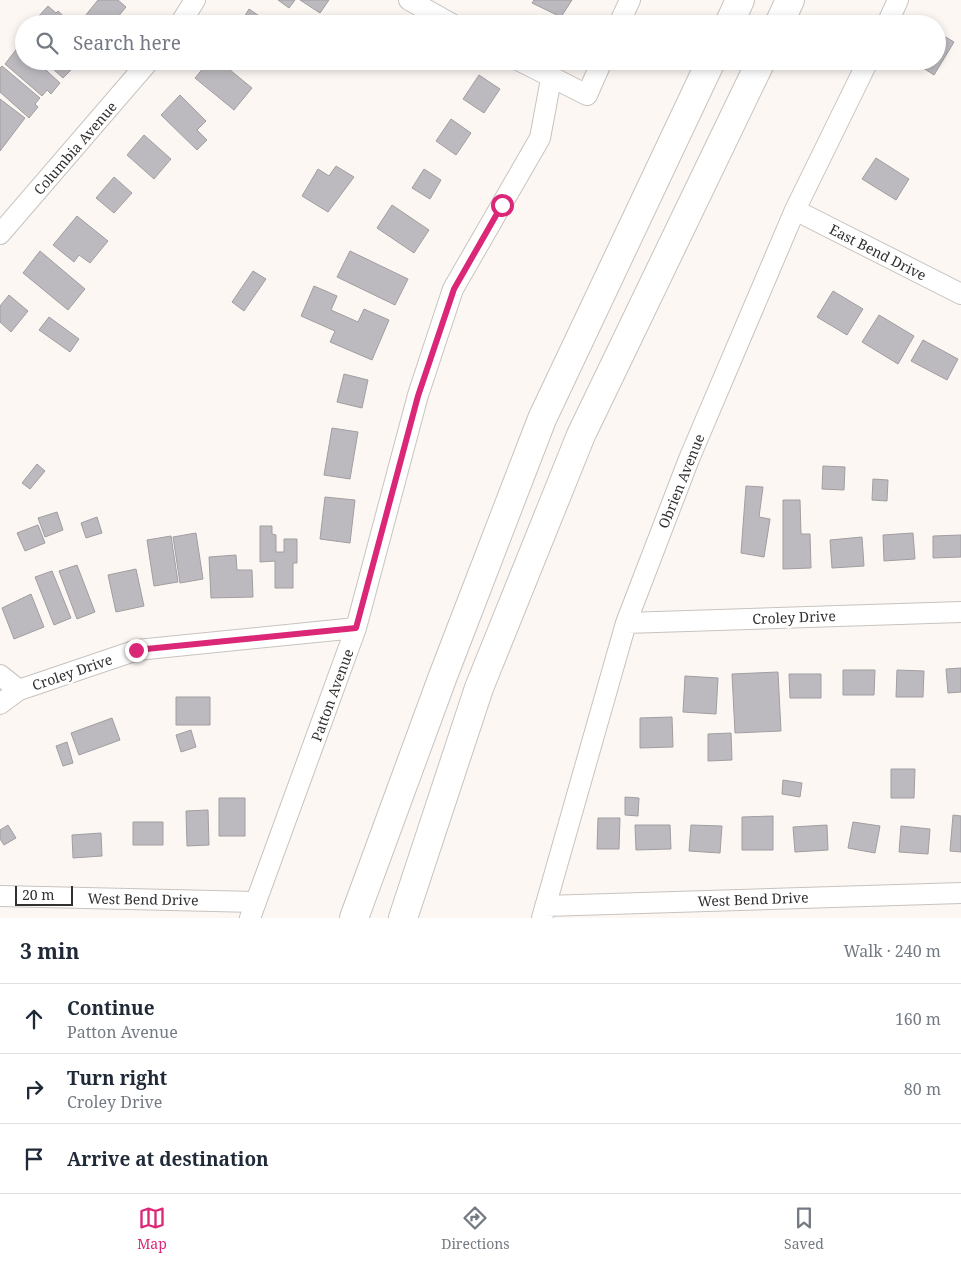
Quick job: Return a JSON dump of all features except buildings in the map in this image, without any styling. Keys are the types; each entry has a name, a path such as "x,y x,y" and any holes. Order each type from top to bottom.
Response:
{"highway":[{"path":"733,15 740,0"},
{"path":"783,15 790,0"},
{"path":"354,918 443,676 542,419 707,70"},
{"path":"403,918 479,688 581,435 756,70"}],"street":[{"path":"186,15 195,0"},
{"path":"409,0 436,15"},
{"path":"623,15 630,0"},
{"path":"891,15 898,0"},
{"name":"Columbia Avenue","path":"0,234 141,70"},
{"path":"536,70 586,95 598,70"},
{"name":"Obrien Avenue","path":"543,912 626,623 689,459 795,210 864,70"},
{"name":"Patton Avenue","path":"253,910 356,628 418,396 454,289 540,138 551,79"},
{"name":"East Bend Drive","path":"795,210 961,294"},
{"name":"Croley Drive","path":"626,623 961,612"},
{"name":"Croley Drive","path":"0,704 19,690 136,650 356,628"},
{"path":"0,674 19,690"},
{"name":"West Bend Drive","path":"543,912 961,893"},
{"name":"West Bend Drive","path":"0,896 253,910"}],"route":[{"path":"136,650 356,628 418,396 454,289 502,205"}]}
